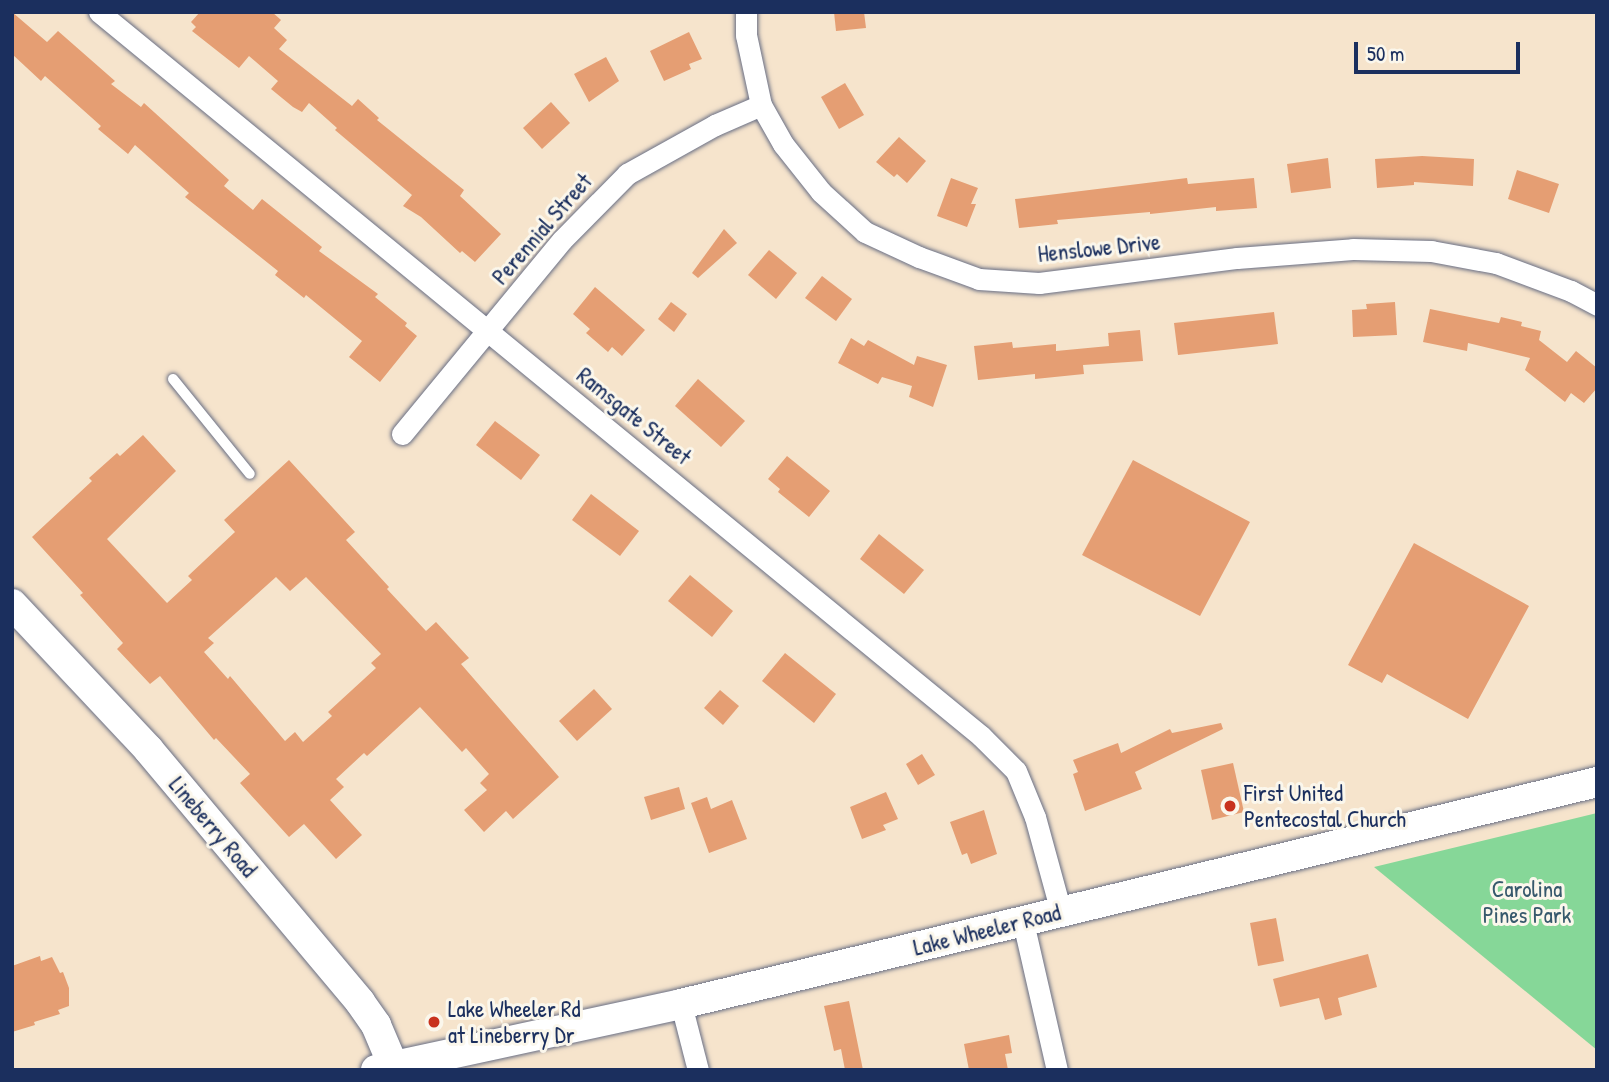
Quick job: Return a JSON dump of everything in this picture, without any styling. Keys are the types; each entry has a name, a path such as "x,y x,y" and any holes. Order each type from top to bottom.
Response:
{"main road":[{"name":"Lineberry Road","path":"12,604 148,749 338,976 376,1026 385,1068"},
{"name":"Lake Wheeler Road","path":"385,1068 681,1004 1597,782"}],"street":[{"name":"Ramsgate Street","path":"99,12 936,696 1016,771 1035,817 1061,912"},
{"name":"Henslowe Drive","path":"746,12 746,35 761,105 783,144 821,192 865,232 919,257 979,279 1039,283 1263,256 1353,249 1431,251 1496,263 1571,291 1597,305"},
{"name":"Perennial Street","path":"401,434 562,240 626,174 715,125 761,105"},
{"path":"1023,922 1057,1070"},
{"path":"681,1004 698,1070"}],"lane":[{"path":"173,379 250,474"}],"green space":[{"name":"Carolina Pines Park","path":"1597,813 1597,1050 1374,867"}],"building":[{"path":"12,12 47,42 58,31 115,81 111,84 141,107 144,103 229,180 224,186 253,210 262,199 322,247 319,251 378,294 375,297 407,323 405,326 417,336 380,382 349,357 362,341 306,295 304,298 275,275 278,271 185,197 189,193 135,145 128,154 98,129 101,126 45,76 41,81 12,54"},
{"path":"200,12 272,12 281,20 274,28 287,40 279,49 352,106 358,99 379,118 377,120 464,190 460,196 501,234 475,262 462,251 460,253 421,217 403,206 412,195 335,130 337,128 309,103 302,112 293,107 271,89 278,81 249,56 239,68 192,31 196,27 191,22"},
{"path":"834,12 864,12 866,28 836,31"},
{"path":"689,32 702,59 689,64 691,69 664,81 650,51"},
{"path":"606,57 619,81 589,102 574,74"},
{"path":"845,83 864,115 839,129 821,97"},
{"path":"551,102 570,123 542,149 523,128"},
{"path":"899,137 926,161 907,183 897,174 894,177 876,162"},
{"path":"1422,156 1474,159 1473,186 1414,182 1414,185 1377,188 1375,159"},
{"path":"1328,158 1331,188 1291,193 1287,164"},
{"path":"1517,170 1559,184 1549,213 1508,199"},
{"path":"951,178 978,188 971,204 976,204 967,227 937,216"},
{"path":"1187,178 1188,184 1254,178 1257,208 1216,211 1216,207 1150,212 1057,220 1058,224 1019,228 1015,199"},
{"path":"724,229 737,243 698,278 692,273"},
{"path":"769,250 797,273 776,299 748,275"},
{"path":"822,276 852,299 836,321 805,298"},
{"path":"595,287 645,330 622,356 612,347 608,352 586,333 590,329 573,314"},
{"path":"671,302 687,314 674,332 658,319"},
{"path":"1395,302 1397,335 1353,337 1352,310 1367,309 1366,304"},
{"path":"1430,309 1499,323 1501,317 1522,322 1521,326 1541,331 1539,340 1567,362 1576,351 1597,368 1597,388 1584,403 1571,393 1565,402 1525,370 1530,358 1468,343 1467,351 1423,342"},
{"path":"1274,312 1278,344 1178,355 1174,323"},
{"path":"1140,330 1143,361 1083,365 1084,374 1035,379 1035,374 978,380 974,346 1012,342 1013,348 1056,344 1056,351 1109,346 1108,333"},
{"path":"851,338 864,346 868,340 914,365 917,356 947,365 933,407 909,397 912,386 882,377 878,384 838,363"},
{"path":"698,379 745,421 721,447 675,406"},
{"path":"495,421 540,455 521,480 476,445"},
{"path":"143,435 176,471 107,539 167,603 192,580 188,576 235,532 224,520 289,460 355,532 346,540 389,587 387,589 426,631 436,622 469,658 461,664 559,777 513,819 506,811 484,832 464,810 487,790 480,783 489,774 466,748 462,752 420,707 367,756 364,753 336,779 344,787 330,800 362,835 336,859 304,824 289,837 240,783 250,774 216,738 214,740 160,676 150,684 117,649 123,643 80,595 83,593 32,537 92,481 89,478 117,453 120,456","holes":["276,577 290,591 306,577 381,654 371,663 376,668 328,712 332,716 303,742 295,732 285,741 230,676 228,679 204,652 214,643 208,638"]},
{"path":"787,456 830,491 809,517 778,492 780,489 768,479"},
{"path":"1133,460 1250,522 1200,616 1082,555"},
{"path":"591,494 639,531 620,556 572,520"},
{"path":"879,534 924,570 904,594 860,559"},
{"path":"1414,543 1529,606 1468,719 1387,674 1382,683 1348,665"},
{"path":"690,575 733,611 712,637 668,601"},
{"path":"785,653 836,694 814,723 762,681"},
{"path":"594,689 612,709 577,741 559,721"},
{"path":"720,690 739,706 723,725 704,708"},
{"path":"1221,723 1223,729 1135,772 1142,789 1085,811 1073,774 1078,772 1073,760 1118,743 1121,753 1170,729 1172,733"},
{"path":"922,754 935,775 918,785 906,764"},
{"path":"1233,763 1244,812 1212,820 1201,770"},
{"path":"679,787 685,809 651,820 644,797"},
{"path":"886,792 898,819 883,825 886,830 862,839 850,807"},
{"path":"707,797 711,809 732,800 747,839 709,853 691,803"},
{"path":"984,810 997,854 971,864 967,853 962,855 950,822"},
{"path":"1276,918 1284,961 1258,966 1250,923"},
{"path":"1368,954 1377,987 1338,998 1342,1015 1325,1020 1319,998 1280,1007 1273,979"},
{"path":"40,956 41,961 52,957 60,973 63,972 69,988 69,1006 58,1010 60,1014 12,1032 12,966"},
{"path":"849,1001 863,1070 845,1070 841,1049 834,1051 824,1006"},
{"path":"1009,1035 1012,1053 1005,1054 1008,1070 969,1070 964,1044"}],"place":[{"name":"First United Pentecostal Church","path":"1230,806"},
{"name":"Lake Wheeler Rd at Lineberry Dr","path":"434,1022"}]}
